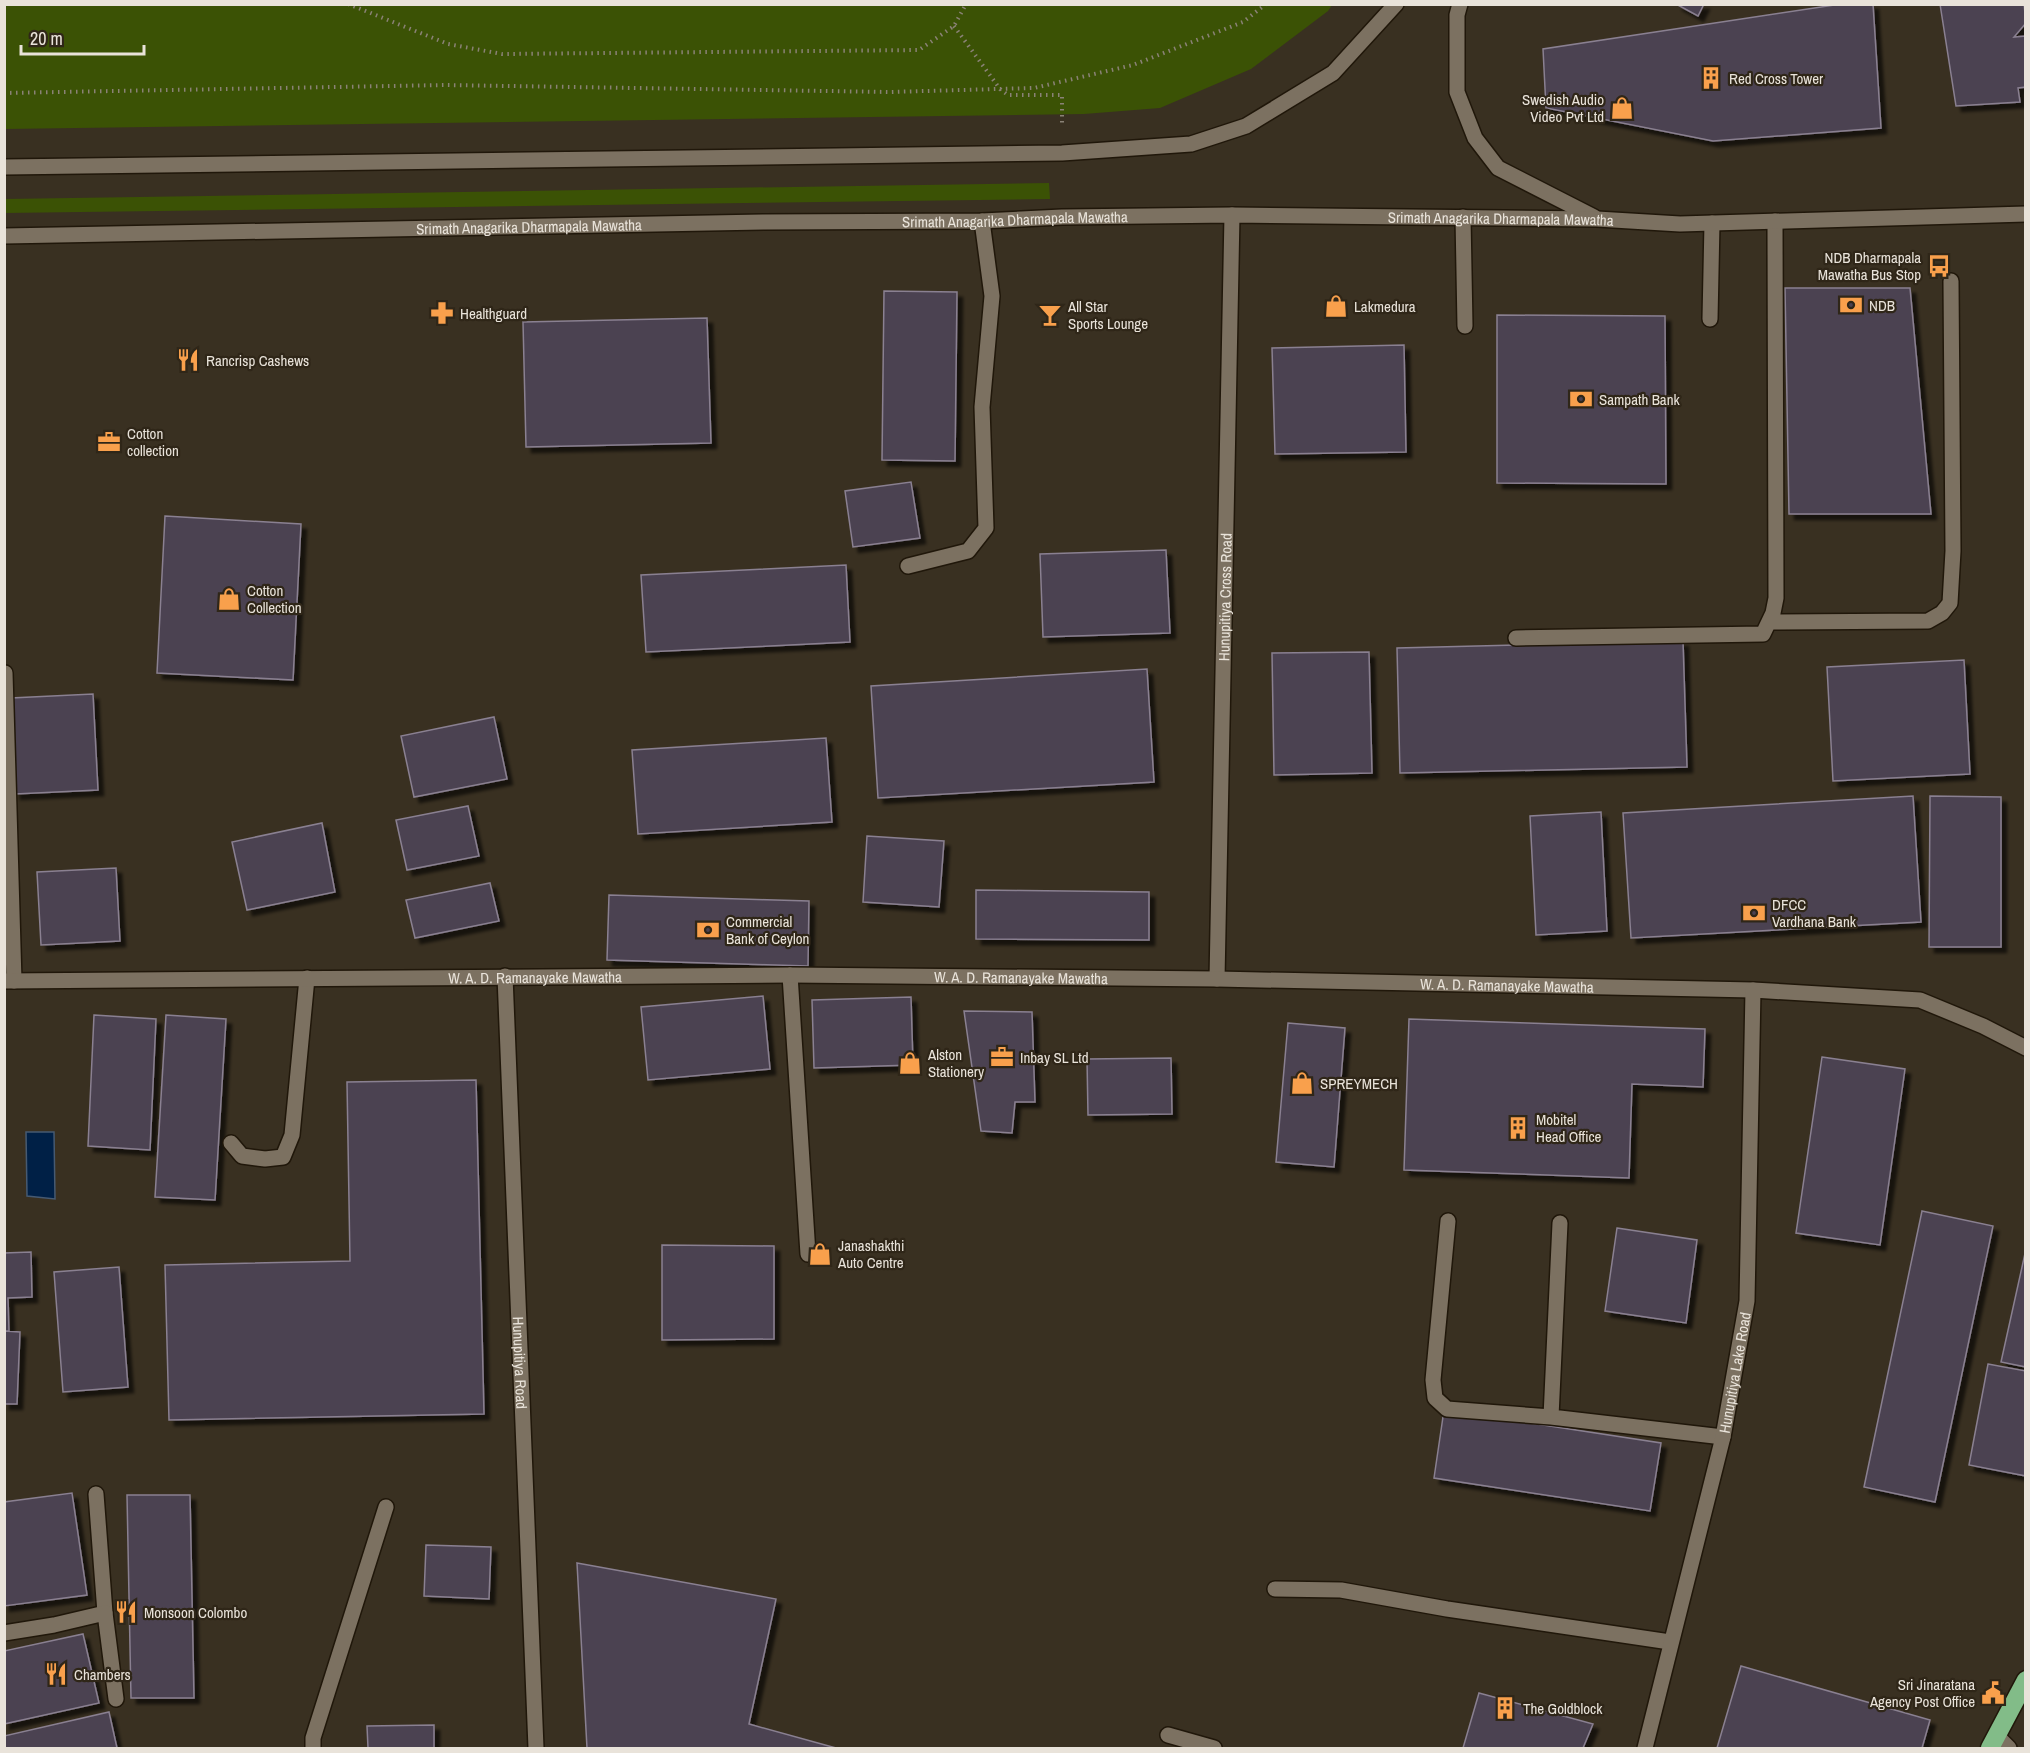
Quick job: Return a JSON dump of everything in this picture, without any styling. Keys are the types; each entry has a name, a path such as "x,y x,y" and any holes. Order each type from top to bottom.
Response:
{"highway":[{"path":"1998,1744 2025,1680"}],"street":[{"path":"4,166 1062,153 1191,144 1246,126 1333,73 1396,4"},
{"path":"1460,4 1457,92 1475,138 1498,168 1597,219"},
{"name":"Srimath Anagarika Dharmapala Mawatha","path":"4,236 1232,215 1597,219 1680,224 2025,214"},
{"name":"Hunupitiya Cross Road","path":"1217,979 1232,215"},
{"path":"1463,217 1465,326"},
{"path":"908,566 968,551 986,528 982,407 992,296 982,221"},
{"path":"1516,638 1762,634 1770,622 1776,598 1775,221"},
{"path":"1710,319 1712,223"},
{"path":"1770,622 1928,621 1942,613 1950,603 1953,551 1951,281"},
{"path":"5,673 9,981"},
{"path":"790,975 808,1254"},
{"name":"W. A. D. Ramanayake Mawatha","path":"9,981 790,975 1217,979 1752,990 1920,1000 1983,1026 2025,1048"},
{"name":"Hunupitiya Road","path":"506,976 536,1749"},
{"path":"231,1143 242,1156 265,1159 283,1157 292,1135 307,978"},
{"name":"Hunupitiya Lake Road","path":"1645,1749 1723,1437 1747,1301 1752,990"},
{"path":"1448,1221 1433,1380 1435,1398 1447,1409 1551,1417 1723,1437"},
{"path":"1551,1417 1560,1223"},
{"path":"96,1494 105,1613 116,1699"},
{"path":"313,1749 313,1738 386,1507"},
{"path":"1275,1589 1341,1590 1447,1609 1670,1642"},
{"path":"4,1633 54,1625 105,1613"},
{"path":"1168,1735 1214,1749"}],"path":[{"path":"348,4 448,44 502,54 919,50 954,26 966,4"},
{"path":"4,93 445,85 889,92 1034,88 1133,65 1243,22 1266,4"},
{"path":"954,26 1000,89 1008,95 1062,95 1062,153"}],"green space":[{"path":"4,5 1332,5 1328,11 1251,69 1160,108 1084,114 5,129"},
{"path":"1049,183 1050,199 4,213 5,199"}],"water":[{"path":"26,1132 54,1132 55,1199 27,1196"}],"building":[{"path":"1676,4 1704,4 1698,16"},
{"name":"Red Cross Tower","path":"1841,4 1873,4 1881,128 1713,141 1546,108 1543,49"},
{"path":"1940,4 2024,4 2026,23 2014,37 2026,36 2026,87 2018,88 2020,102 1956,106"},
{"path":"1785,288 1910,288 1931,514 1789,514"},
{"path":"884,291 957,292 955,461 882,460"},
{"name":"Sampath Bank","path":"1497,315 1665,316 1666,484 1497,483"},
{"path":"707,318 711,443 526,447 523,322"},
{"path":"1404,345 1406,452 1275,454 1272,348"},
{"path":"911,482 920,538 853,547 845,491"},
{"name":"Cotton Collection","path":"165,516 301,524 293,680 157,673"},
{"path":"1166,550 1170,633 1043,637 1040,554"},
{"path":"846,565 850,642 646,652 641,575"},
{"path":"1683,641 1687,767 1400,773 1397,648"},
{"path":"1369,652 1372,773 1274,775 1272,653"},
{"path":"1964,660 1970,774 1833,781 1827,667"},
{"path":"1147,669 1154,782 878,798 871,686"},
{"path":"93,694 98,790 15,794 11,698"},
{"path":"494,717 507,779 414,797 401,736"},
{"path":"826,738 832,822 638,834 632,750"},
{"path":"1913,796 1921,922 1631,938 1623,813"},
{"path":"1930,796 2001,797 2001,947 1929,947"},
{"path":"468,806 479,856 407,870 396,820"},
{"path":"1601,812 1607,931 1536,935 1530,816"},
{"path":"322,823 335,892 247,910 232,842"},
{"path":"867,836 944,841 939,907 863,902"},
{"path":"116,868 120,941 41,945 37,872"},
{"path":"490,883 499,921 415,938 406,900"},
{"path":"976,890 1149,892 1149,940 976,939"},
{"name":"Commercial Bank of Ceylon","path":"609,895 809,901 808,966 607,960"},
{"path":"763,996 770,1069 648,1080 641,1007"},
{"path":"911,997 913,1065 814,1068 812,1000"},
{"name":"Inbay SL Ltd","path":"964,1011 1032,1012 1035,1102 1015,1102 1012,1133 981,1131"},
{"path":"94,1015 156,1019 150,1150 88,1146"},
{"path":"166,1015 226,1019 215,1200 155,1197"},
{"name":"Mobitel Head Office","path":"1409,1019 1705,1029 1703,1087 1632,1084 1629,1178 1404,1170"},
{"path":"1288,1023 1345,1028 1334,1167 1276,1162"},
{"path":"1822,1057 1905,1069 1880,1245 1796,1233"},
{"path":"1171,1058 1172,1114 1088,1115 1087,1059"},
{"path":"476,1080 484,1414 169,1420 165,1265 350,1261 347,1082"},
{"path":"1922,1211 1993,1226 1935,1502 1864,1487"},
{"path":"1617,1228 1697,1240 1686,1323 1605,1311"},
{"path":"662,1245 774,1246 774,1339 662,1340"},
{"path":"2026,1249 2026,1367 2001,1362"},
{"path":"31,1252 32,1297 8,1298 9,1331 4,1331 4,1253"},
{"path":"119,1267 128,1387 63,1392 54,1272"},
{"path":"4,1331 20,1332 17,1404 4,1404"},
{"path":"1988,1364 2026,1371 2026,1476 1969,1465"},
{"path":"1444,1410 1661,1443 1650,1511 1434,1478"},
{"path":"72,1493 87,1595 4,1606 4,1502"},
{"path":"127,1495 190,1495 194,1698 131,1698"},
{"path":"426,1545 491,1547 489,1599 424,1596"},
{"path":"577,1563 776,1599 749,1724 836,1748 587,1748"},
{"path":"83,1634 99,1703 4,1724 4,1651"},
{"path":"1741,1666 1930,1720 1922,1748 1717,1748"},
{"name":"The Goldblock","path":"1479,1693 1593,1724 1583,1748 1463,1748"},
{"path":"109,1712 117,1748 4,1748 4,1736"},
{"path":"434,1725 434,1748 368,1748 367,1726"}],"place":[{"name":"Red Cross Tower","path":"1711,78"},
{"name":"Swedish Audio Video Pvt Ltd","path":"1622,108"},
{"name":"NDB Dharmapala Mawatha Bus Stop","path":"1939,266"},
{"name":"NDB","path":"1851,305"},
{"name":"Lakmedura","path":"1336,306"},
{"name":"Healthguard","path":"442,313"},
{"name":"All Star Sports Lounge","path":"1050,315"},
{"name":"Rancrisp Cashews","path":"188,360"},
{"name":"Sampath Bank","path":"1581,399"},
{"name":"Cotton collection","path":"109,442"},
{"name":"Cotton Collection","path":"229,599"},
{"name":"DFCC Vardhana Bank","path":"1754,913"},
{"name":"Commercial Bank of Ceylon","path":"708,930"},
{"name":"Inbay SL Ltd","path":"1002,1057"},
{"name":"Alston Stationery","path":"910,1063"},
{"name":"SPREYMECH","path":"1302,1083"},
{"name":"Mobitel Head Office","path":"1518,1128"},
{"name":"Janashakthi Auto Centre","path":"820,1254"},
{"name":"Monsoon Colombo","path":"126,1612"},
{"name":"Chambers","path":"56,1674"},
{"name":"Sri Jinaratana Agency Post Office","path":"1993,1693"},
{"name":"The Goldblock","path":"1505,1708"}]}
